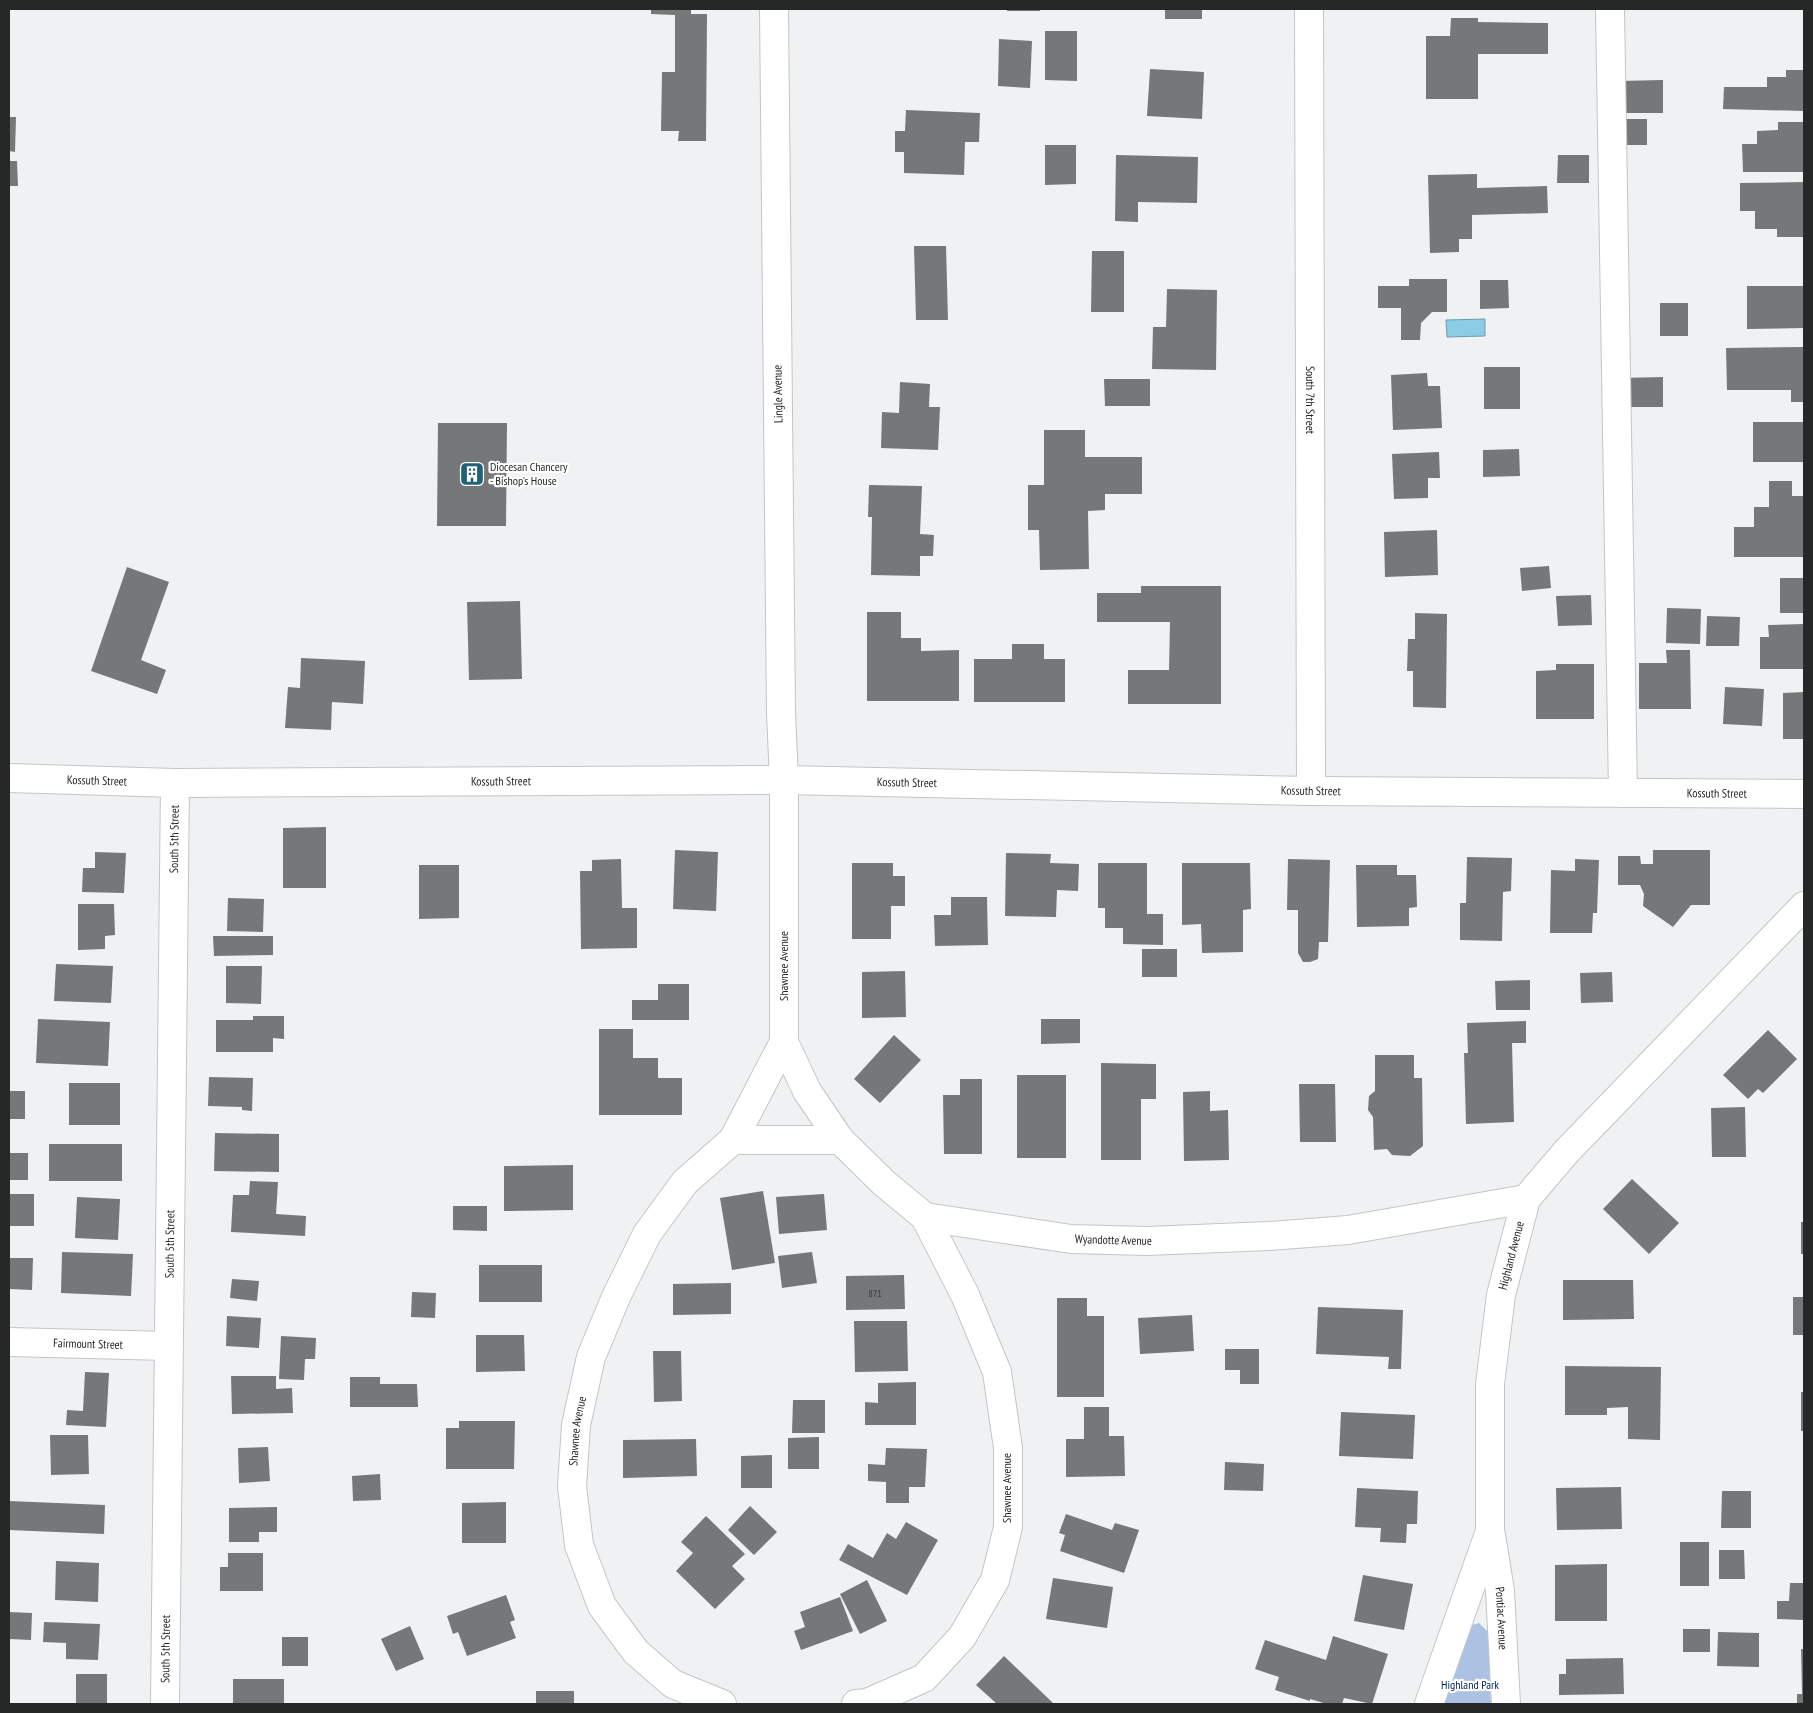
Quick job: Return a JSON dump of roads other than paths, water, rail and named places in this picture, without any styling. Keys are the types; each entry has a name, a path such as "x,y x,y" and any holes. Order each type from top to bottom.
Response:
{"street":[{"name":"Lingle Avenue","path":"774,9 781,713 784,780"},
{"name":"South 7th Street","path":"1309,9 1311,791"},
{"path":"1610,9 1623,793"},
{"name":"Kossuth Street","path":"9,778 176,783 784,780 1311,791 1804,794"},
{"name":"Shawnee Avenue","path":"722,1704 673,1684 636,1652 602,1606 579,1545 572,1486 576,1425 591,1357 616,1297 647,1234 685,1182 733,1140 784,1042 784,780"},
{"name":"South 5th Street","path":"164,1704 176,783"},
{"name":"Highland Avenue","path":"1429,1704 1490,1531 1490,1384 1501,1294 1526,1200 1566,1151 1804,906"},
{"path":"784,1042 807,1091 840,1140 884,1183 925,1217"},
{"path":"733,1140 840,1140"},
{"name":"Wyandotte Avenue","path":"925,1217 1071,1239 1147,1241 1269,1236 1348,1230 1526,1200"},
{"name":"Shawnee Avenue","path":"856,1704 867,1703 924,1678 962,1637 995,1580 1008,1527 1008,1448 997,1372 965,1295 925,1217"},
{"name":"Fairmount Street","path":"9,1342 168,1346"},
{"name":"Pontiac Avenue","path":"1490,1531 1500,1591 1506,1704"}],"place":[{"name":"Diocesan Chancery - Bishop's House","path":"472,474"}],"park label":[{"name":"Highland Park","path":"1470,1685"}]}
